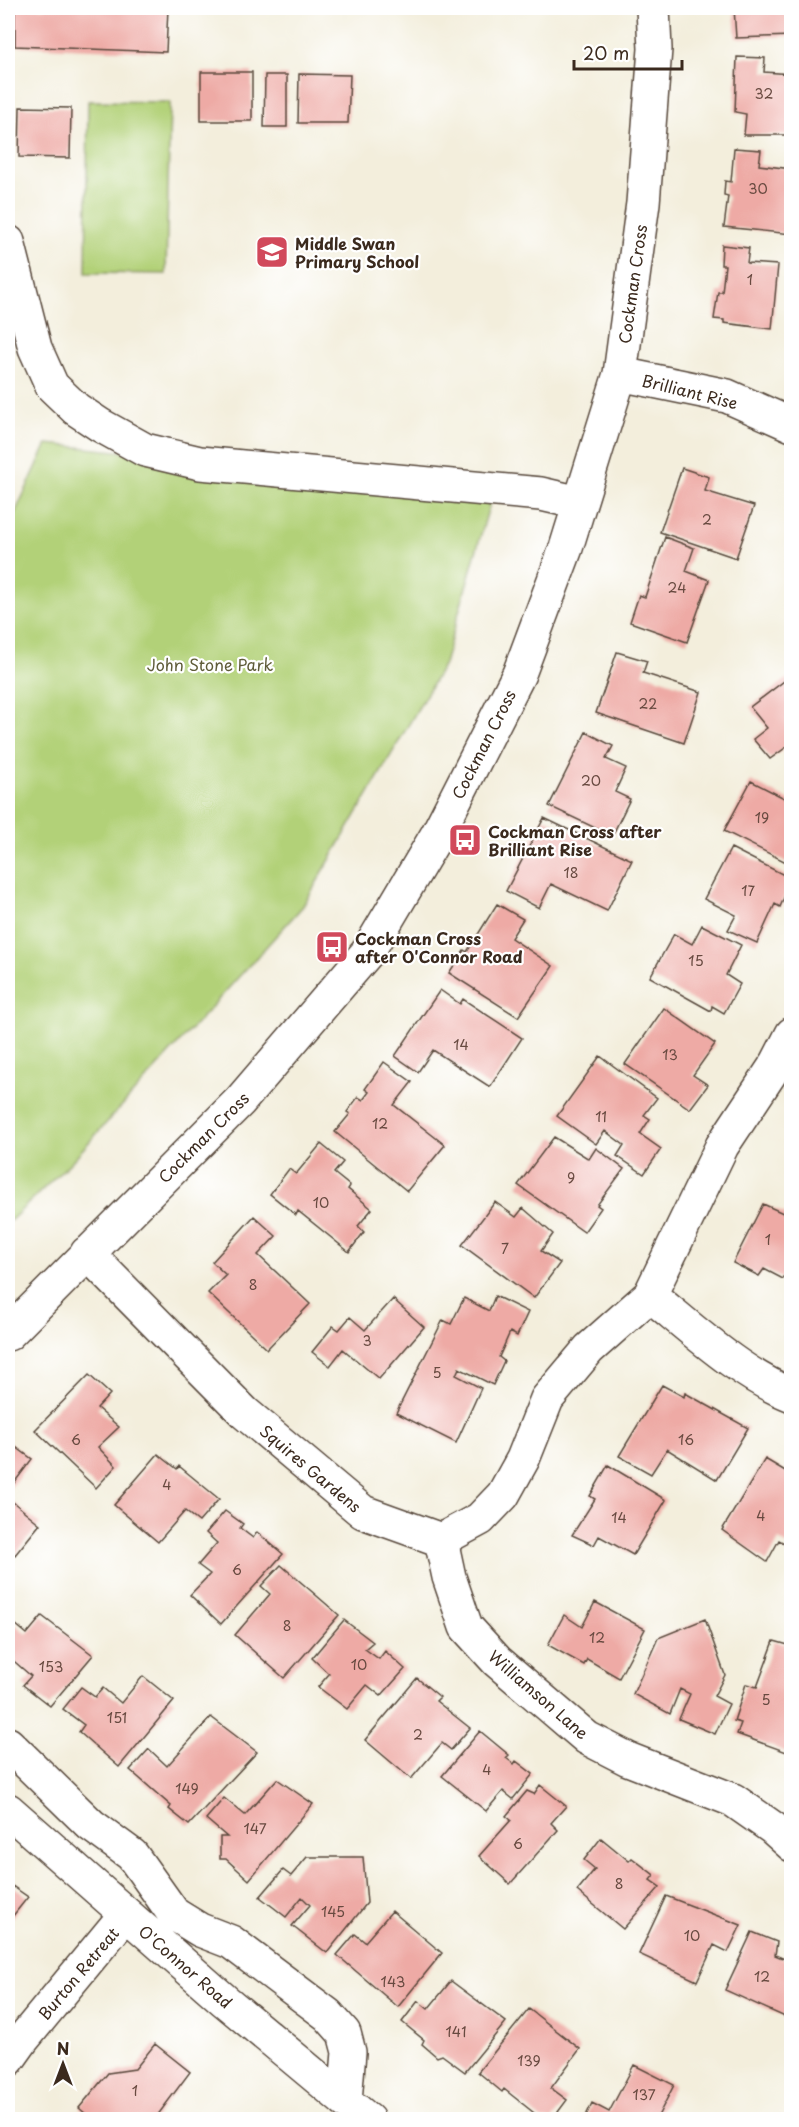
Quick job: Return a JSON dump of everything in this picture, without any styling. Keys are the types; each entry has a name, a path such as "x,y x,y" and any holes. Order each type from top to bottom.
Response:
{"street":[{"name":"Cockman Cross","path":"8,1334 240,1101 367,953 437,835 519,674 566,548 620,374 643,203 655,49 652,8"},
{"path":"8,242 35,348 52,386 76,409 145,450 200,463 541,494 580,503"},
{"name":"Brilliant Rise","path":"620,374 727,396 792,424"},
{"path":"441,1540 480,1519 503,1495 523,1460 547,1399 589,1350 650,1295 722,1146 777,1063 792,1034"},
{"name":"Squires Gardens","path":"87,1253 244,1413 363,1512 441,1540"},
{"path":"650,1295 726,1357 780,1391 792,1395"},
{"name":"Williamson Lane","path":"441,1540 448,1577 466,1627 497,1661 587,1738 627,1759 733,1800 773,1828 792,1845"},
{"path":"8,1744 91,1825 132,1855 174,1914 200,1930 231,1942 328,2015 344,2032 357,2110"},
{"name":"O'Connor Road","path":"8,1810 224,2000 357,2110"},
{"name":"Burton Retreat","path":"8,2060 23,2038 126,1914"}],"green space":[{"path":"88,101 170,102 166,274 86,273"},
{"name":"John Stone Park","path":"47,444 494,489 444,664 303,906 71,1162 8,1223 8,528"}],"building":[{"path":"15,8 168,8 166,52 15,46"},
{"path":"734,8 792,8 792,36 736,38"},
{"path":"737,57 765,58 764,72 792,74 792,135 744,135 746,114 735,112"},
{"path":"201,72 252,72 252,121 201,121"},
{"path":"299,74 350,75 348,123 298,123"},
{"path":"265,75 287,75 287,127 264,127"},
{"path":"20,107 71,108 70,158 19,157"},
{"path":"734,148 761,150 759,165 792,169 792,234 724,227 728,196 724,195 725,181 731,182"},
{"path":"722,245 749,248 747,263 778,265 772,329 724,323 724,320 714,319 718,292 722,292 725,265 721,265"},
{"path":"682,468 709,477 705,491 754,506 736,558 660,532"},
{"path":"665,537 694,548 686,571 709,580 687,642 630,622 639,595 645,597"},
{"path":"617,652 647,661 643,673 701,692 684,743 596,713"},
{"path":"792,675 792,743 770,759 753,739 767,728 750,707"},
{"path":"586,732 613,746 606,759 626,768 615,792 630,799 612,836 549,806"},
{"path":"751,781 792,802 792,865 724,831"},
{"path":"544,818 632,860 607,911 551,884 539,908 506,891"},
{"path":"731,848 792,879 780,907 775,904 757,943 728,930 736,915 704,899"},
{"path":"497,904 523,919 511,938 553,966 518,1017 449,973 464,950 467,952"},
{"path":"702,925 741,945 726,975 740,984 724,1013 712,1006 711,1011 650,977 674,934 692,944"},
{"path":"440,990 460,1004 463,999 522,1038 490,1087 433,1050 418,1072 395,1056"},
{"path":"664,1008 715,1044 693,1075 708,1085 690,1109 625,1064"},
{"path":"600,1056 657,1098 644,1115 650,1119 640,1134 661,1149 644,1174 617,1156 624,1145 605,1131 596,1144 557,1116"},
{"path":"384,1062 412,1082 394,1105 445,1145 407,1191 335,1132 350,1114 347,1112 358,1097 363,1100 369,1092 365,1089"},
{"path":"554,1137 589,1159 596,1148 624,1169 597,1205 601,1208 584,1232 518,1185"},
{"path":"321,1144 343,1162 334,1173 350,1186 348,1189 372,1209 358,1226 364,1232 349,1252 298,1211 296,1215 270,1194 289,1169 296,1174"},
{"path":"495,1202 516,1217 523,1208 553,1234 541,1251 560,1263 534,1298 462,1245"},
{"path":"763,1204 792,1217 792,1261 783,1279 764,1269 759,1276 733,1263"},
{"path":"254,1216 276,1236 258,1255 310,1304 267,1349 208,1293 226,1275 212,1262"},
{"path":"495,1296 528,1312 517,1336 510,1332 499,1357 504,1361 493,1385 459,1368 456,1375 481,1388 456,1443 396,1413 443,1320 451,1324 464,1298 489,1311"},
{"path":"393,1299 424,1327 379,1379 343,1349 330,1366 312,1352 333,1326 339,1330 350,1317 365,1330"},
{"path":"89,1375 110,1394 97,1408 119,1427 98,1447 116,1466 96,1488 35,1430"},
{"path":"662,1385 684,1397 685,1393 748,1428 717,1480 667,1449 651,1474 619,1456"},
{"path":"9,1442 32,1459 8,1491 8,1444"},
{"path":"158,1454 177,1469 179,1466 219,1499 199,1522 185,1511 158,1542 114,1505"},
{"path":"765,1459 792,1475 792,1545 791,1547 779,1540 767,1562 722,1530"},
{"path":"608,1465 666,1500 633,1555 599,1536 594,1545 572,1535 595,1499 590,1496"},
{"path":"8,1498 40,1524 15,1555 8,1549"},
{"path":"225,1511 243,1524 240,1528 253,1538 257,1532 283,1554 221,1624 190,1595 210,1574 198,1565 217,1543 206,1533"},
{"path":"281,1565 339,1615 284,1678 235,1635 270,1594 261,1586"},
{"path":"595,1602 645,1629 619,1678 587,1659 584,1665 548,1645 564,1615 582,1627"},
{"path":"42,1616 93,1655 50,1706 23,1685 31,1676 8,1656 8,1632 15,1624 27,1634"},
{"path":"705,1619 725,1675 714,1696 729,1704 715,1734 679,1719 690,1694 680,1689 670,1714 633,1694 658,1638"},
{"path":"344,1620 373,1642 365,1649 379,1659 385,1651 405,1669 381,1696 367,1685 347,1709 318,1687 329,1674 312,1658"},
{"path":"774,1641 792,1646 792,1712 789,1720 792,1721 792,1754 737,1734 741,1723 734,1721 746,1684 757,1687"},
{"path":"143,1676 174,1701 119,1767 79,1732 84,1725 63,1709 81,1687 95,1697 103,1688 121,1703"},
{"path":"417,1678 440,1697 436,1701 470,1728 451,1750 442,1743 411,1779 365,1740"},
{"path":"211,1717 257,1752 189,1825 169,1809 171,1806 130,1770 149,1749 167,1766"},
{"path":"480,1731 509,1755 506,1758 514,1764 516,1761 533,1774 513,1799 503,1791 486,1811 442,1776"},
{"path":"277,1779 313,1804 249,1880 226,1859 220,1859 220,1837 227,1837 206,1819 224,1798 245,1815"},
{"path":"540,1785 566,1806 551,1823 558,1830 510,1884 479,1856 511,1820 506,1816 527,1791 534,1794"},
{"path":"601,1838 629,1861 632,1858 654,1875 650,1880 660,1887 623,1929 577,1891 595,1869 584,1860"},
{"path":"307,1857 363,1857 367,1903 327,1953 292,1926 310,1905 302,1897 286,1917 260,1897 283,1870 291,1876"},
{"path":"8,1883 28,1897 8,1922"},
{"path":"666,1896 741,1925 728,1952 714,1945 697,1981 639,1954"},
{"path":"392,1911 442,1953 398,2007 337,1955 355,1934 365,1942"},
{"path":"752,1932 777,1942 775,1955 792,1962 792,2001 785,2017 725,1990"},
{"path":"451,1981 506,2022 465,2072 442,2055 437,2057 422,2044 424,2040 402,2022 418,2001 428,2009"},
{"path":"529,2009 580,2049 551,2088 567,2100 552,2120 543,2120 504,2089 502,2092 478,2072"},
{"path":"155,2044 190,2072 154,2120 93,2120 79,2108 108,2073 135,2069"},
{"path":"634,2065 674,2085 656,2120 584,2120 592,2103 609,2112"}],"place":[{"name":"Middle Swan Primary School","path":"272,252"},
{"name":"Cockman Cross after Brilliant Rise","path":"465,840"},
{"name":"Cockman Cross after O'Connor Road","path":"332,947"}]}
